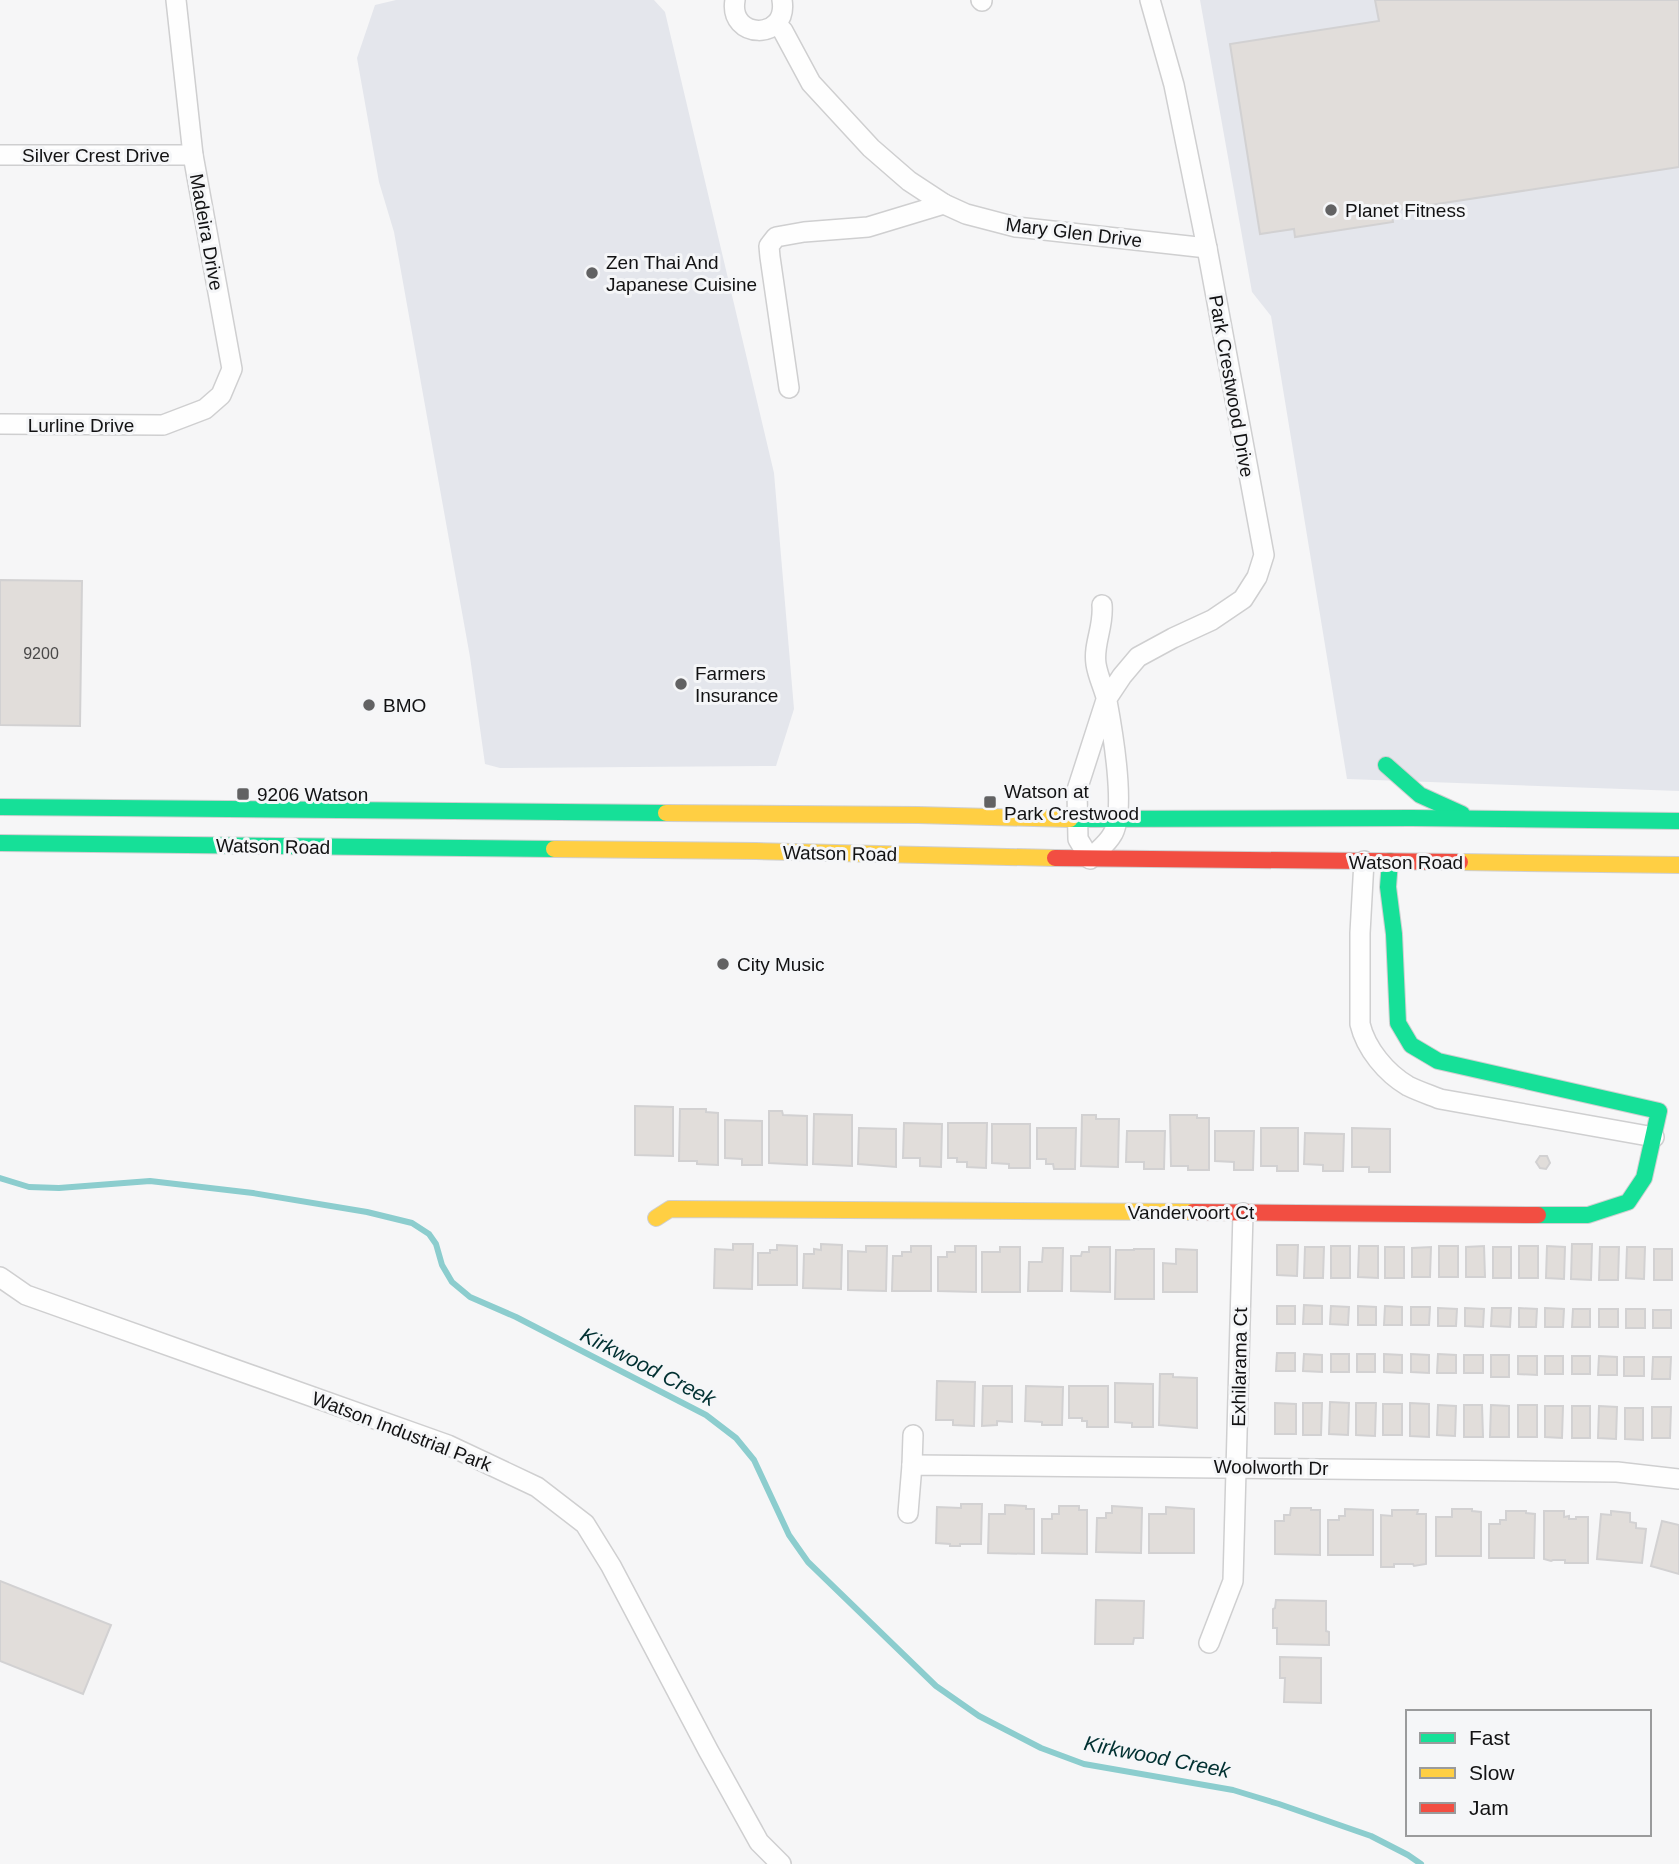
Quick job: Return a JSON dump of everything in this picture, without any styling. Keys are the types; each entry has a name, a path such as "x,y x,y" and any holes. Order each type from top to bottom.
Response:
{"main road":[{"path":"1386,765 1420,795 1472,818"},
{"name":"Watson Road","path":"0,807 904,814 1077,819 1472,818 1679,821"},
{"name":"Watson Road","path":"0,843 756,851 1090,859 1679,864"},
{"name":"Vandervoort Ct","path":"656,1218 670,1209 1588,1215 1628,1202 1644,1178 1659,1111 1438,1061 1411,1045 1398,1023 1394,934 1388,887 1390,861"}],"street":[{"name":"Madeira Drive","path":"163,425 205,409 221,395 232,369 193,155 176,0"},
{"path":"735,0 735,15 739,22 753,31 761,31 776,24 783,10 782,0"},
{"name":"Park Crestwood Drive","path":"1090,859 1078,839 1077,790 1107,700 1138,657 1212,620 1243,599 1257,577 1264,555 1174,85 1150,0"},
{"name":"Mary Glen Drive","path":"776,24 783,31 811,83 863,138 909,181 944,204 966,214 1016,227 1207,248"},
{"name":"Silver Crest Drive","path":"0,155 193,155"},
{"path":"789,388 769,246 776,237 868,227 944,204"},
{"name":"Lurline Drive","path":"0,424 163,425"},
{"path":"1090,859 1113,834 1119,819 1119,790 1107,700 1096,666 1095,649 1103,618 1102,606"},
{"path":"1364,861 1360,933 1360,1024 1363,1036 1380,1062 1407,1085 1440,1099 1654,1137"},
{"name":"Exhilarama Ct","path":"1209,1643 1233,1581 1243,1213"},
{"name":"Watson Industrial Park","path":"0,1277 26,1295 448,1445 547,1494 585,1524 611,1566 759,1842 780,1864"},
{"path":"908,1513 913,1435"},
{"name":"Woolworth Dr","path":"912,1465 1617,1472 1679,1479"}],"shaded area":[{"path":"396,0 654,0 665,12 774,473 794,709 776,766 500,768 485,764 470,657 394,232 379,182 357,58 375,5"},
{"path":"1200,0 1679,0 1679,791 1347,779 1271,316 1252,292"}],"building":[{"path":"1375,0 1679,0 1679,167 1391,211 1393,222 1295,237 1294,229 1260,234 1230,44 1379,21"},
{"path":"0,580 82,581 80,726 0,725"},
{"path":"635,1106 673,1107 673,1156 635,1155"},
{"path":"680,1109 706,1109 706,1112 718,1113 718,1165 679,1161"},
{"path":"769,1111 782,1111 783,1115 807,1116 807,1165 769,1163"},
{"path":"814,1114 852,1115 852,1166 813,1164"},
{"path":"1082,1115 1096,1115 1096,1119 1119,1119 1118,1167 1081,1166"},
{"path":"1170,1115 1209,1118 1209,1170 1188,1170 1188,1166 1171,1166"},
{"path":"725,1120 762,1121 762,1165 742,1165 742,1159 725,1158"},
{"path":"904,1123 942,1124 941,1167 920,1166 920,1158 903,1158"},
{"path":"948,1123 987,1123 986,1168 967,1167 967,1162 948,1158"},
{"path":"992,1124 1030,1124 1030,1168 1009,1168 1009,1164 992,1163"},
{"path":"859,1128 896,1129 896,1167 858,1164"},
{"path":"1037,1128 1076,1128 1075,1169 1054,1169 1053,1164 1046,1164 1046,1159 1037,1159"},
{"path":"1261,1128 1298,1128 1298,1171 1277,1171 1277,1166 1261,1166"},
{"path":"1352,1128 1390,1129 1390,1172 1369,1172 1369,1167 1352,1167"},
{"path":"1127,1131 1165,1131 1164,1169 1144,1169 1144,1162 1126,1162"},
{"path":"1215,1131 1254,1131 1253,1170 1234,1170 1234,1162 1215,1161"},
{"path":"1305,1133 1344,1134 1343,1171 1323,1171 1323,1165 1304,1164"},
{"path":"1540,1156 1547,1156 1550,1163 1546,1169 1540,1168 1536,1162"},
{"path":"733,1244 753,1244 752,1289 714,1288 715,1249 733,1250"},
{"path":"821,1244 842,1245 841,1289 803,1288 804,1254 814,1254 814,1249 821,1250"},
{"path":"1572,1244 1592,1244 1591,1280 1571,1279"},
{"path":"777,1245 797,1246 797,1285 758,1285 758,1253 770,1253 770,1250 777,1250"},
{"path":"1277,1245 1298,1245 1297,1276 1277,1275"},
{"path":"866,1246 887,1246 886,1291 848,1290 848,1251 866,1252"},
{"path":"911,1246 931,1246 931,1291 892,1291 893,1256 911,1252"},
{"path":"955,1246 976,1246 976,1292 938,1291 938,1257 947,1257 947,1252 955,1252"},
{"path":"1331,1246 1350,1246 1350,1278 1331,1278"},
{"path":"1359,1246 1378,1246 1378,1278 1358,1277"},
{"path":"1439,1246 1458,1246 1458,1277 1439,1277"},
{"path":"1484,1246 1485,1277 1466,1277 1466,1247"},
{"path":"1519,1246 1538,1246 1538,1278 1519,1278"},
{"path":"1547,1246 1565,1247 1564,1279 1546,1278"},
{"path":"1000,1247 1020,1247 1020,1292 982,1292 982,1252 1000,1252"},
{"path":"1089,1247 1110,1247 1110,1292 1071,1291 1071,1256 1081,1256 1082,1252 1089,1252"},
{"path":"1305,1247 1324,1247 1323,1278 1304,1278"},
{"path":"1385,1247 1404,1247 1404,1278 1385,1278"},
{"path":"1431,1247 1430,1277 1412,1277 1412,1248"},
{"path":"1493,1247 1511,1247 1511,1278 1493,1278"},
{"path":"1600,1247 1619,1247 1618,1280 1599,1280"},
{"path":"1627,1247 1645,1247 1644,1279 1626,1278"},
{"path":"1043,1248 1063,1248 1062,1291 1028,1291 1029,1262 1042,1262"},
{"path":"1154,1249 1154,1299 1115,1299 1116,1250"},
{"path":"1176,1249 1197,1250 1197,1292 1163,1292 1163,1263 1176,1264"},
{"path":"1654,1249 1672,1249 1672,1280 1654,1280"},
{"path":"1304,1305 1322,1306 1322,1324 1303,1324"},
{"path":"1277,1306 1295,1306 1295,1324 1277,1324"},
{"path":"1331,1306 1349,1307 1348,1325 1330,1324"},
{"path":"1358,1306 1376,1307 1376,1325 1358,1325"},
{"path":"1385,1306 1402,1307 1402,1325 1384,1325"},
{"path":"1411,1307 1430,1307 1429,1325 1411,1325"},
{"path":"1438,1308 1457,1309 1456,1326 1438,1326"},
{"path":"1465,1308 1484,1309 1483,1327 1465,1326"},
{"path":"1492,1308 1511,1308 1510,1327 1491,1326"},
{"path":"1519,1308 1537,1309 1536,1327 1519,1327"},
{"path":"1545,1308 1564,1309 1563,1327 1545,1327"},
{"path":"1573,1309 1590,1309 1590,1327 1572,1327"},
{"path":"1599,1309 1618,1309 1618,1327 1599,1327"},
{"path":"1626,1309 1645,1309 1645,1328 1626,1328"},
{"path":"1653,1310 1671,1310 1671,1328 1653,1328"},
{"path":"1277,1353 1295,1353 1295,1371 1276,1371"},
{"path":"1304,1354 1322,1355 1322,1372 1303,1371"},
{"path":"1331,1354 1349,1354 1349,1372 1331,1372"},
{"path":"1357,1354 1375,1354 1375,1372 1357,1372"},
{"path":"1384,1354 1402,1355 1402,1373 1384,1372"},
{"path":"1411,1354 1429,1355 1429,1373 1411,1372"},
{"path":"1438,1354 1456,1355 1456,1373 1437,1373"},
{"path":"1464,1355 1483,1355 1483,1373 1464,1373"},
{"path":"1491,1355 1509,1355 1509,1377 1491,1377"},
{"path":"1518,1356 1537,1356 1537,1375 1518,1374"},
{"path":"1545,1356 1563,1356 1563,1374 1545,1374"},
{"path":"1572,1356 1590,1356 1590,1374 1572,1374"},
{"path":"1599,1356 1617,1357 1617,1375 1598,1375"},
{"path":"1624,1357 1644,1357 1644,1376 1624,1376"},
{"path":"1653,1357 1671,1357 1670,1379 1652,1379"},
{"path":"1160,1374 1197,1378 1197,1428 1159,1425"},
{"path":"937,1381 975,1382 974,1426 953,1425 953,1420 936,1420"},
{"path":"1115,1383 1153,1384 1153,1427 1132,1427 1132,1423 1115,1422"},
{"path":"983,1386 1012,1386 1012,1422 997,1421 997,1425 982,1426"},
{"path":"1026,1386 1063,1387 1062,1425 1042,1425 1042,1422 1025,1421"},
{"path":"1069,1386 1108,1386 1108,1427 1087,1427 1087,1421 1082,1421 1082,1418 1069,1418"},
{"path":"1330,1402 1349,1403 1348,1435 1329,1434"},
{"path":"1275,1403 1296,1404 1296,1434 1275,1434"},
{"path":"1303,1403 1322,1403 1321,1435 1303,1435"},
{"path":"1356,1403 1376,1403 1375,1436 1356,1435"},
{"path":"1410,1403 1429,1404 1429,1437 1410,1436"},
{"path":"1383,1404 1402,1404 1402,1435 1383,1435"},
{"path":"1438,1405 1456,1406 1455,1436 1437,1435"},
{"path":"1464,1405 1482,1405 1483,1437 1464,1437"},
{"path":"1491,1405 1509,1406 1509,1437 1490,1437"},
{"path":"1518,1405 1537,1405 1537,1437 1518,1437"},
{"path":"1545,1406 1563,1406 1562,1438 1545,1437"},
{"path":"1572,1406 1590,1406 1590,1438 1572,1438"},
{"path":"1599,1406 1617,1407 1616,1439 1598,1438"},
{"path":"1652,1407 1671,1407 1670,1438 1652,1438"},
{"path":"1625,1408 1643,1408 1643,1440 1625,1439"},
{"path":"961,1504 982,1504 981,1544 950,1546 936,1543 937,1507 961,1508"},
{"path":"1005,1505 1034,1509 1034,1554 988,1553 989,1514 1005,1514"},
{"path":"1059,1506 1079,1506 1079,1510 1087,1510 1087,1554 1042,1553 1042,1519 1052,1519 1052,1514 1059,1514"},
{"path":"1112,1506 1142,1508 1141,1553 1096,1552 1097,1518 1106,1518 1106,1513 1112,1513"},
{"path":"1166,1507 1194,1509 1194,1553 1149,1553 1149,1514 1166,1514"},
{"path":"1291,1508 1320,1510 1320,1555 1275,1554 1275,1521 1284,1521 1284,1515 1290,1515"},
{"path":"1345,1509 1373,1510 1373,1555 1328,1555 1328,1520 1339,1520 1339,1516 1345,1516"},
{"path":"1452,1509 1481,1512 1481,1556 1436,1556 1436,1517 1452,1517"},
{"path":"1392,1510 1418,1510 1417,1514 1426,1514 1426,1564 1394,1564 1394,1567 1381,1567 1381,1515 1392,1516"},
{"path":"1506,1511 1535,1514 1534,1558 1489,1558 1489,1524 1500,1524 1500,1520 1506,1520"},
{"path":"1544,1511 1564,1511 1564,1517 1569,1516 1569,1519 1588,1517 1588,1563 1544,1559"},
{"path":"1611,1511 1630,1513 1630,1522 1636,1523 1636,1528 1646,1529 1642,1563 1597,1559 1601,1514 1611,1515"},
{"path":"1662,1521 1679,1525 1679,1574 1651,1566"},
{"path":"0,1581 111,1625 83,1694 0,1661"},
{"path":"1096,1600 1144,1601 1143,1638 1134,1638 1133,1644 1095,1644"},
{"path":"1276,1600 1326,1601 1329,1645 1277,1644 1277,1628 1273,1628"},
{"path":"1280,1657 1321,1658 1321,1703 1284,1702 1285,1678 1280,1678"}],"waterway":[{"name":"Kirkwood Creek","path":"0,1178 29,1187 59,1188 150,1181 253,1193 367,1212 412,1223 429,1234 452,1282 470,1297 516,1317 706,1415 736,1438 754,1460 789,1535 808,1562 936,1686 979,1716 1041,1748 1084,1764 1233,1790 1371,1836 1421,1864"}],"traffic: fast":[{"path":"1386,765 1420,795 1462,814"},
{"path":"0,807 666,813"},
{"path":"1070,819 1412,818 1679,821"},
{"path":"0,843 554,849"},
{"path":"1390,861 1388,887 1394,934 1398,1023 1411,1045 1438,1061 1659,1111 1644,1178 1628,1202 1588,1215 1538,1215"}],"traffic: slow":[{"path":"666,813 1070,819"},
{"path":"554,849 1055,858"},
{"path":"1460,862 1679,865"},
{"path":"656,1218 670,1209 1193,1212"}],"traffic: jam":[{"path":"1055,858 1460,862"},
{"path":"1193,1212 1538,1215"}],"place":[{"name":"Planet Fitness","path":"1331,210"},
{"name":"Zen Thai And Japanese Cuisine","path":"592,273"},
{"name":"Farmers Insurance","path":"681,684"},
{"name":"BMO","path":"369,705"},
{"name":"9206 Watson","path":"243,794"},
{"name":"Watson at Park Crestwood","path":"990,802"},
{"name":"City Music","path":"723,964"}]}
